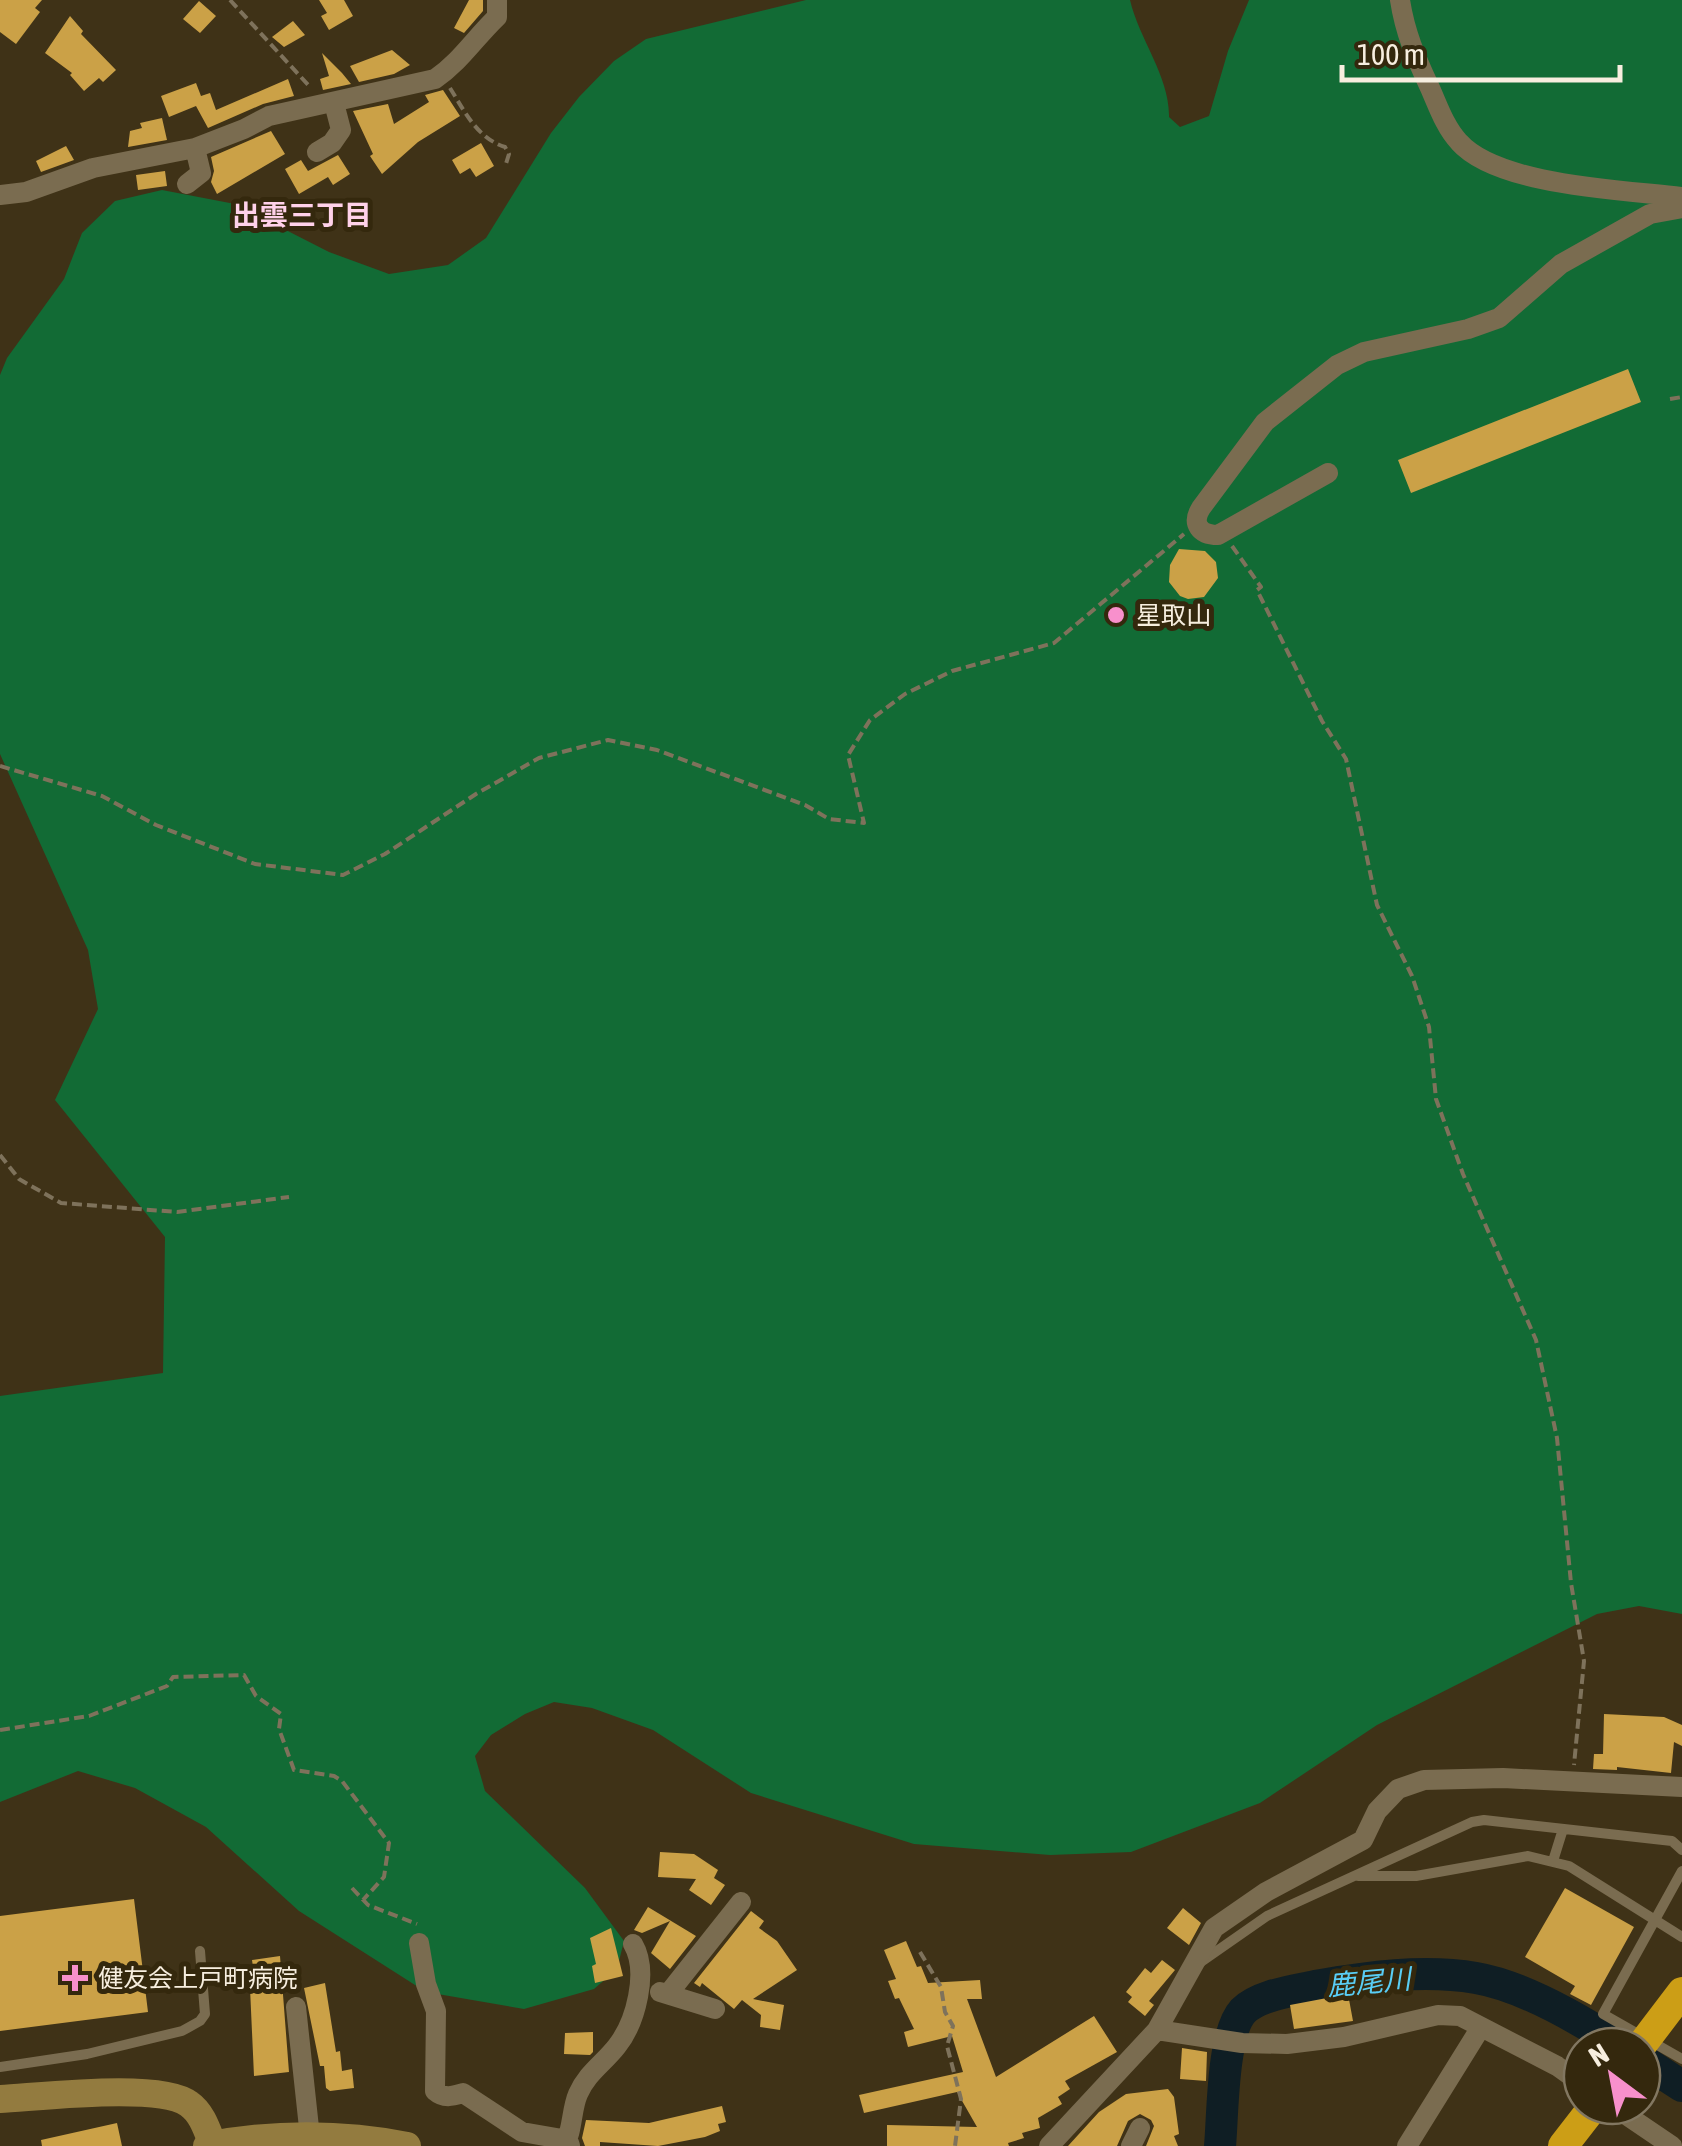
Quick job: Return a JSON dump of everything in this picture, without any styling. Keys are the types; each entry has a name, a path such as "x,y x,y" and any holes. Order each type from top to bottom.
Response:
{"highway":[{"path":"1656,2026 1682,1992"}],"main road":[{"path":"0,2099 119,2092 170,2094 194,2106 210,2145 310,2137 407,2146"}],"street":[{"path":"0,195 26,192 93,168 195,148 269,116 423,83 457,63 474,39 497,18 497,0"},
{"path":"1400,0 1405,33 1449,128 1461,145 1488,161 1537,179 1682,197"},
{"path":"317,152 332,143 342,130 330,104"},
{"path":"187,184 201,173 195,148"},
{"path":"1328,473 1223,533 1210,535 1196,526 1200,508 1265,422 1337,365 1364,352 1468,329 1499,318 1561,264 1650,214 1682,208"},
{"path":"1048,2146 1157,2030 1214,1928 1266,1892 1363,1840 1377,1812 1398,1789 1424,1780 1573,1780 1682,1788"},
{"path":"668,1994 741,1902"},
{"path":"419,1934 426,1984 436,2011 435,2091 451,2097 463,2092 522,2132 567,2144 577,2095 589,2074 623,2038 642,1986 633,1944"},
{"path":"642,1986 715,2009"},
{"path":"296,2007 310,2137"},
{"path":"1157,2030 1242,2043 1287,2044 1344,2038 1438,2016 1460,2016 1562,2070"},
{"path":"1407,2146 1481,2027"},
{"path":"1643,2126 1672,2146"}],"lane":[{"path":"1192,1968 1268,1916 1472,1822 1484,1820 1672,1841 1682,1850"},
{"path":"1552,1860 1564,1829"},
{"path":"1352,1876 1416,1876 1528,1856 1552,1860 1569,1866 1682,1937"},
{"path":"1682,1871 1603,2014 1682,2058"},
{"path":"0,2068 87,2054 195,2025 205,2014 200,1951"}],"path":[{"path":"230,0 330,104"},
{"path":"441,75 476,129 506,147 509,154 505,167"},
{"path":"1670,399 1682,397"},
{"path":"0,766 102,796 156,825 255,864 343,875 385,854 539,758 608,740 656,750 805,806 829,819 864,823 848,755 870,720 904,694 952,671 1054,643 1168,545 1196,526"},
{"path":"1223,533 1260,587 1257,590 1322,721 1346,758 1377,905 1412,976 1429,1027 1436,1098 1463,1174 1536,1340 1556,1438 1571,1582 1584,1661 1573,1780"},
{"path":"0,1155 19,1178 61,1203 177,1212 289,1197"},
{"path":"0,1730 89,1716 167,1686 173,1677 244,1675 256,1696 282,1714 280,1729 294,1770 334,1776 342,1781 389,1843 384,1878 363,1900"},
{"path":"352,1888 363,1900 419,1934"},
{"path":"920,1952 941,1987 953,2026 947,2046 961,2099 955,2146"}],"green space":[{"path":"806,0 1130,0 1165,87 1169,117 1180,127 1209,116 1228,51 1249,0 1682,0 1682,1614 1639,1606 1597,1614 1377,1725 1260,1803 1131,1852 1050,1855 914,1844 751,1793 653,1730 592,1708 554,1702 491,1735 475,1756 485,1791 585,1888 624,1941 617,1969 594,1989 524,2009 426,1992 299,1911 206,1827 135,1788 78,1771 0,1802 0,1396 163,1373 165,1237 55,1100 98,1009 88,950 0,754 0,375 7,358 64,279 82,233 115,201 162,190 235,204 329,252 389,274 448,265 486,238 551,133 614,61 646,39"}],"building":[{"path":"0,0 42,0 35,8 40,12 16,44 0,32"},
{"path":"319,0 344,0 353,16 329,30 321,16 327,13"},
{"path":"469,0 483,0 483,11 464,33 454,28"},
{"path":"199,1 216,16 200,33 183,19"},
{"path":"70,16 83,31 81,34 116,70 84,91 72,73 45,53"},
{"path":"293,21 305,35 284,47 272,37"},
{"path":"392,50 410,65 394,74 359,82 350,66"},
{"path":"322,53 351,84 323,90 320,79 329,76"},
{"path":"288,79 294,96 263,104 208,128 196,106 169,117 161,96 196,83 201,96 210,93 216,110"},
{"path":"443,90 460,116 418,142 382,174 370,156 373,154 353,111 388,104 394,124 429,102 425,95"},
{"path":"162,118 167,140 128,147 130,131 142,128 140,123"},
{"path":"271,131 285,154 217,194 211,182 211,157"},
{"path":"481,143 494,166 476,177 470,168 460,174 452,160"},
{"path":"66,146 74,160 41,172 36,161"},
{"path":"338,155 350,174 333,185 328,177 299,194 285,169 301,160 308,171"},
{"path":"165,171 167,186 138,190 136,175"},
{"path":"1628,369 1641,402 1411,493 1398,460"},
{"path":"1179,549 1205,551 1216,562 1218,578 1204,597 1180,596 1169,582 1170,565"},
{"path":"1604,1714 1664,1717 1682,1725 1682,1746 1674,1742 1671,1773 1617,1767 1593,1769 1594,1754 1603,1754"},
{"path":"660,1852 694,1854 718,1870 714,1878 725,1885 711,1905 689,1890 696,1879 658,1877"},
{"path":"1565,1888 1634,1927 1591,2005 1570,1994 1575,1986 1525,1957"},
{"path":"134,1899 148,2012 0,2031 0,1916"},
{"path":"648,1907 696,1936 670,1969 651,1953 670,1921 642,1933 634,1930"},
{"path":"1183,1908 1201,1923 1189,1945 1167,1928"},
{"path":"751,1911 764,1921 759,1928 777,1941 797,1970 753,1999 784,2005 780,2030 760,2027 761,2015 742,2000 734,2009 702,1983 700,1987 694,1983"},
{"path":"611,1928 623,1976 595,1983 592,1966 596,1964 590,1938"},
{"path":"906,1941 928,1983 980,1980 982,1999 967,1999 996,2077 1094,2016 1117,2052 1065,2081 1070,2089 1058,2097 1062,2104 1038,2118 1040,2128 1022,2133 1024,2138 1008,2143 1009,2146 887,2146 887,2125 977,2127 957,2092 864,2113 859,2095 963,2072 952,2036 908,2047 904,2032 914,2029 888,1981 896,1979 884,1950"},
{"path":"280,1956 289,2072 254,2076 250,1988 256,1987 252,1960"},
{"path":"1162,1960 1175,1970 1149,2001 1154,2005 1145,2016 1128,2002 1132,1997 1126,1992 1145,1968 1151,1973"},
{"path":"325,1983 336,2052 340,2051 342,2071 352,2069 354,2088 326,2088 304,1988"},
{"path":"1348,1994 1353,2021 1294,2029 1290,2005"},
{"path":"593,2032 590,2055 564,2054 565,2033"},
{"path":"1182,2048 1207,2052 1206,2081 1180,2079"},
{"path":"1168,2089 1174,2097 1179,2134 1174,2136 1178,2146 1146,2146 1154,2126 1140,2114 1128,2121 1117,2146 1068,2146 1099,2112 1126,2094"},
{"path":"722,2106 726,2122 718,2124 720,2131 705,2137 658,2146 600,2142 600,2146 585,2146 582,2138 586,2120 649,2123"},
{"path":"117,2123 122,2146 42,2146 41,2140"}],"waterway":[{"name":"鹿尾川","path":"1220,2146 1227,2055 1236,2022 1250,2006 1277,1994 1395,1975 1476,1978 1532,1996 1588,2026"},
{"name":"鹿尾川","path":"1662,2073 1682,2086"}],"place":[{"name":"星取山","path":"1116,615"},
{"name":"健友会上戸町病院","path":"75,1978"}],"district":[{"name":"出雲三丁目","path":"302,215"}]}
